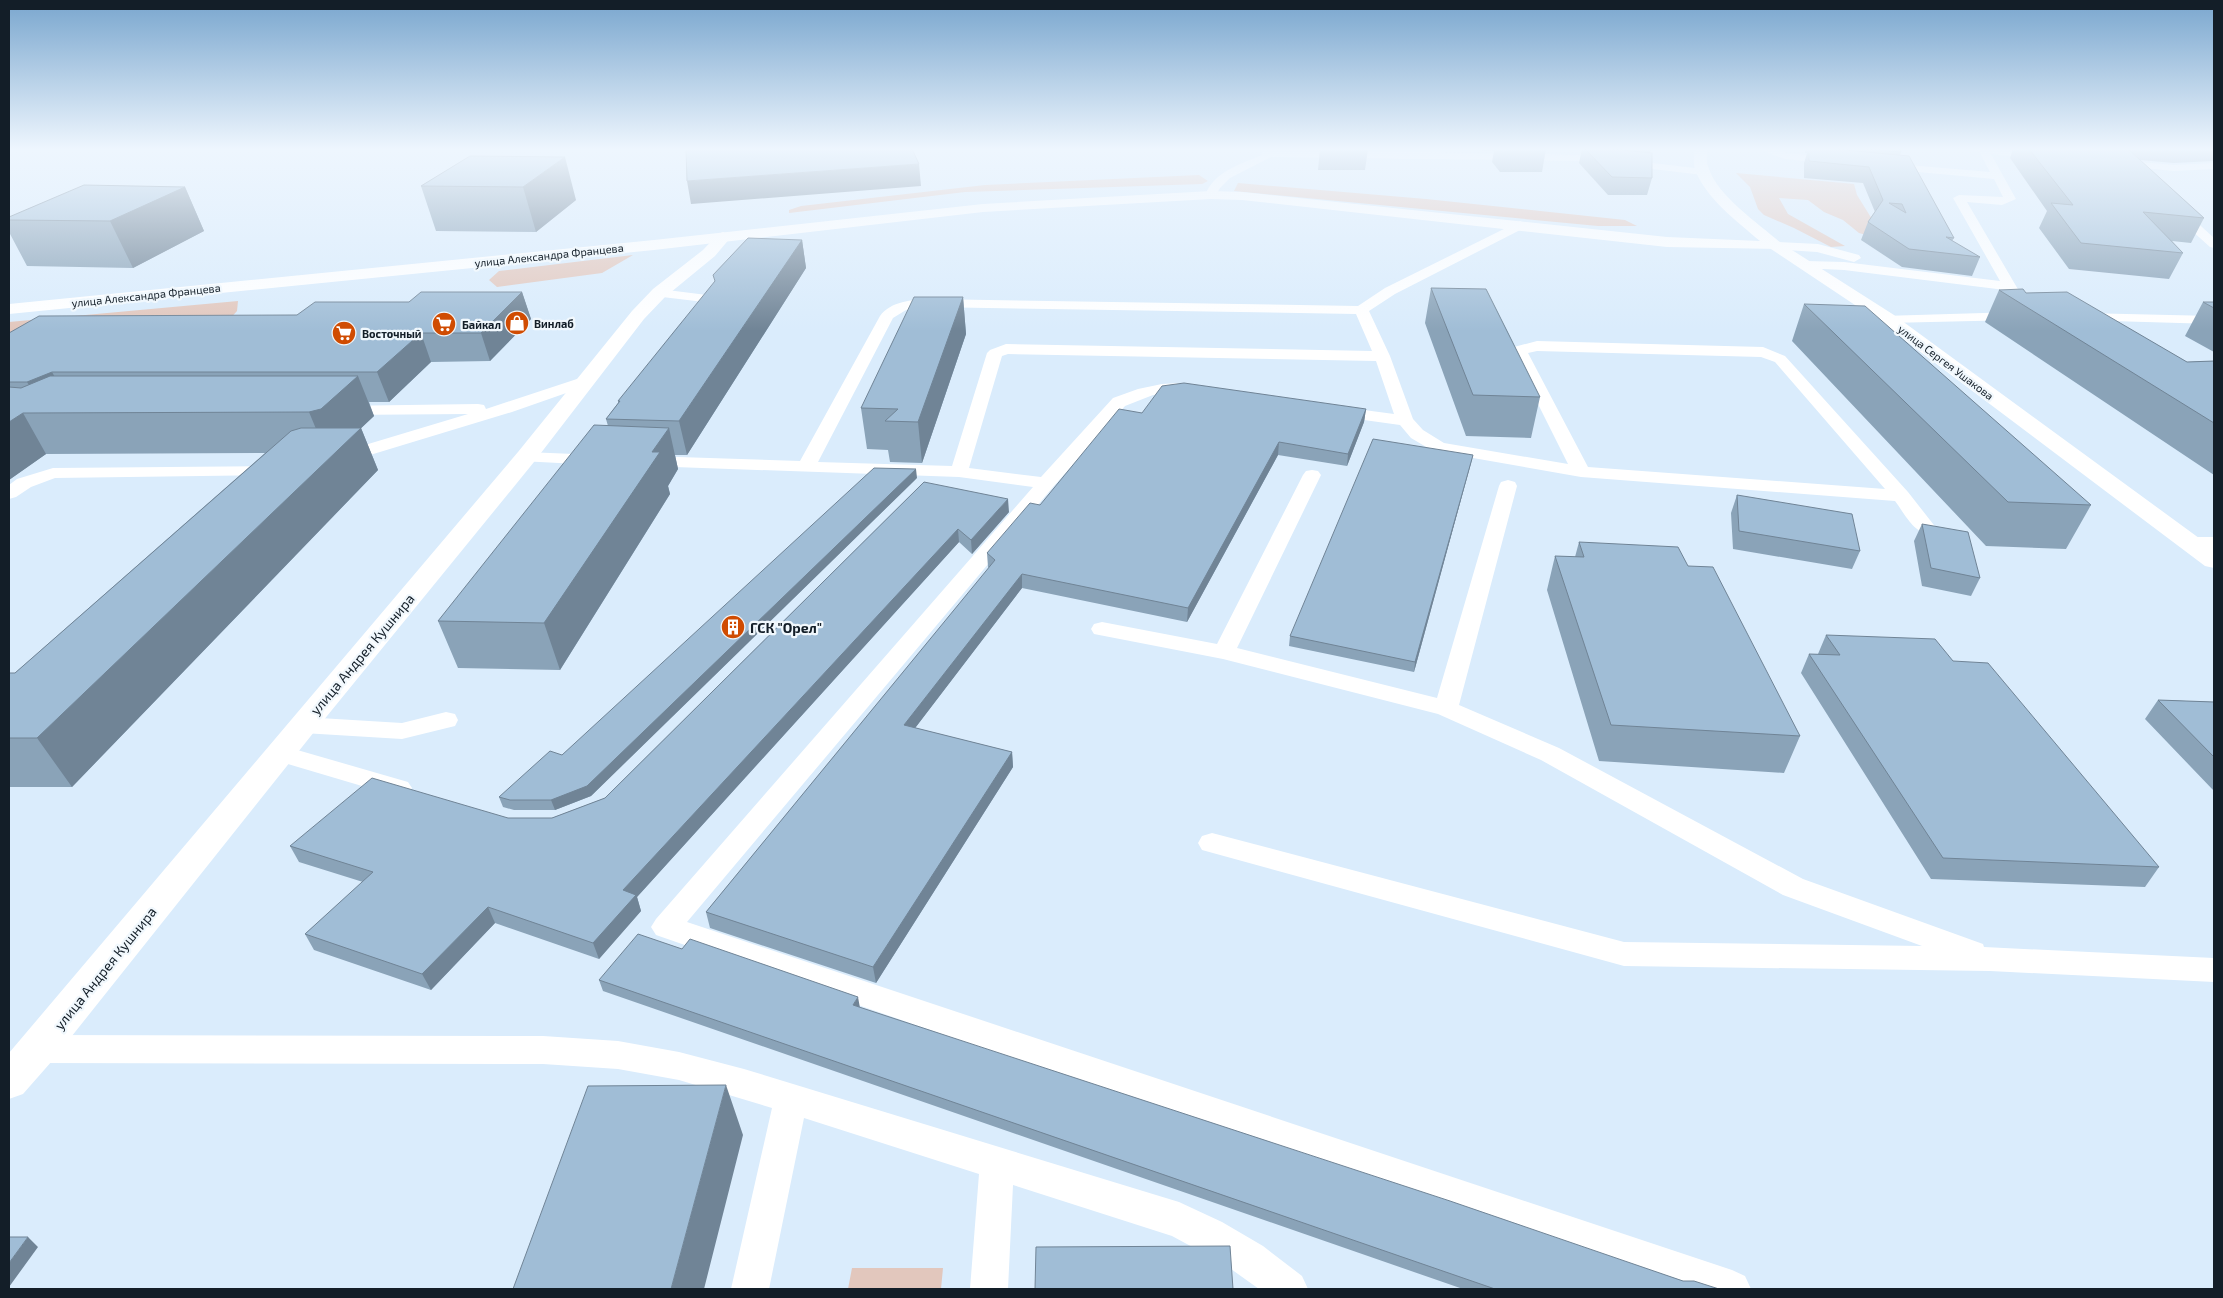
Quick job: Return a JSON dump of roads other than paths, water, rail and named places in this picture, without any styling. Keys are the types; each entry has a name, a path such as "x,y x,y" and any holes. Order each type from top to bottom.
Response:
{"street":[{"name":"улица Александра Францева","path":"9,309 723,237 970,210"},
{"name":"улица Александра Францева","path":"1372,210 1667,242 1776,246"},
{"name":"улица Сергея Ушакова","path":"1733,210 1776,246 1888,319 2214,561"},
{"name":"улица Андрея Кушнира","path":"9,1081 38,1049 303,725 526,457 638,315 659,293 709,254 723,237"}],"lane":[{"path":"1966,210 2027,316"},
{"path":"2176,210 2214,244"},
{"path":"806,467 887,316 892,311 902,307 929,303 1361,310 1390,291 1520,225"},
{"path":"1776,246 1818,248 1910,275"},
{"path":"1806,265 1844,266 2009,286"},
{"path":"659,293 710,299 712,310 694,332"},
{"path":"1361,310 1382,356 1405,422 1417,434 1439,447 1580,472 1902,496"},
{"path":"1888,319 2044,316"},
{"path":"2071,317 2214,320"},
{"path":"1580,472 1519,350 1537,346 1754,351 1772,354 1780,359 1902,496 1927,529"},
{"path":"916,492 948,472 996,353 1006,349 1382,356"},
{"path":"322,462 506,408 586,381"},
{"path":"1213,392 1184,388 1164,389 1133,395 1119,402 1046,484 666,928 1732,1289"},
{"path":"1309,407 1405,422"},
{"path":"324,410 506,408"},
{"path":"526,457 948,472 1046,484"},
{"path":"9,493 24,483 53,473 288,471 266,490"},
{"path":"1224,652 1312,475"},
{"path":"1446,708 1508,486"},
{"path":"2190,543 2214,543"},
{"path":"1102,629 1224,652 1446,708 1550,754 1793,887 1990,959"},
{"path":"303,725 402,731 446,720"},
{"path":"280,753 420,794"},
{"path":"1212,843 1624,954 1990,959 2214,970"},
{"path":"38,1049 543,1050 599,1054 679,1066 1179,1220 1212,1235 1246,1255 1289,1289"},
{"path":"750,1289 791,1099"},
{"path":"989,1289 997,1163"}],"place":[{"name":"Винлаб","path":"517,323"},
{"name":"Байкал","path":"444,324"},
{"name":"Восточный","path":"344,333"},
{"name":"ГСК \"Орел\"","path":"733,627"}]}
